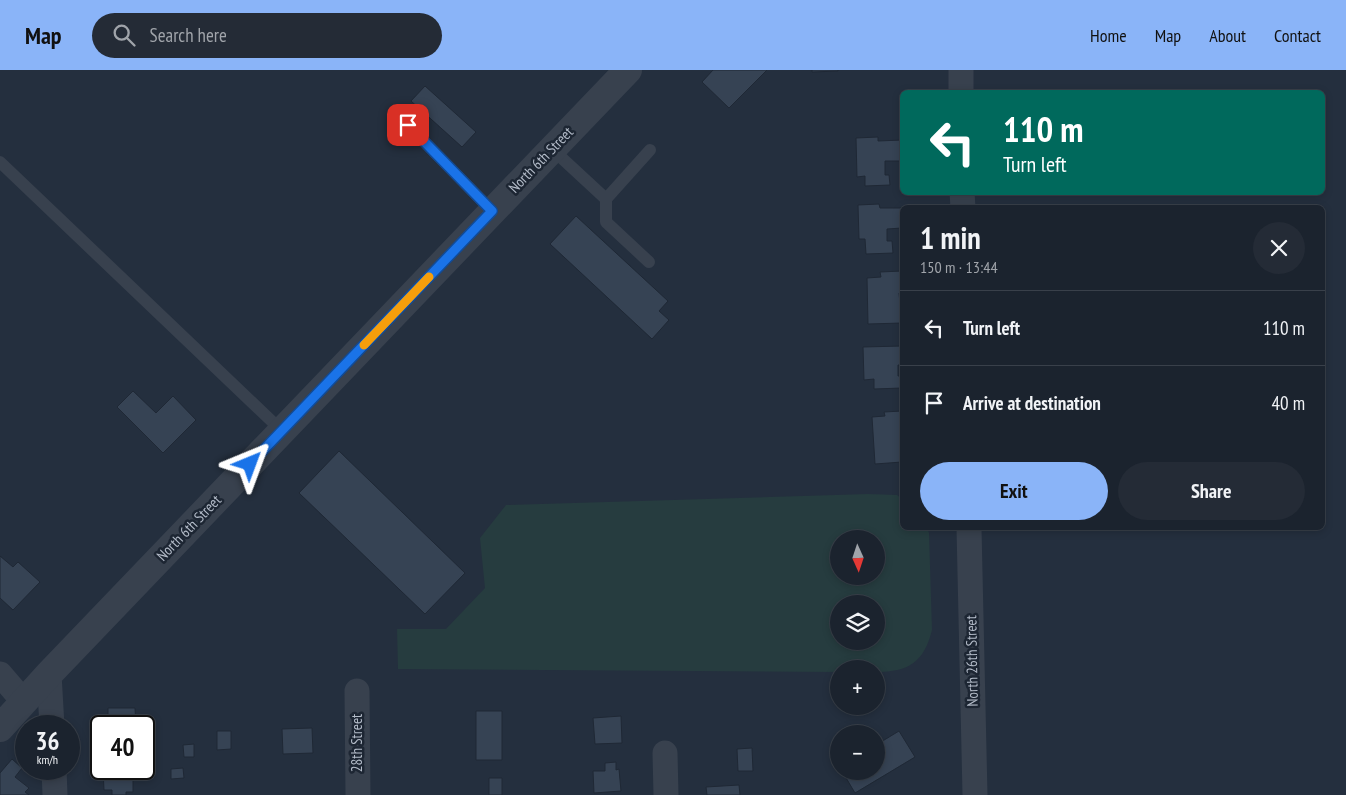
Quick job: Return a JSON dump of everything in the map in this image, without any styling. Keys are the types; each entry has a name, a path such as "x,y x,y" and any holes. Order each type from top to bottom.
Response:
{"street":[{"name":"North 6th Street","path":"0,728 49,674 628,70"},
{"path":"960,70 961,90"},
{"name":"North 26th Street","path":"969,530 975,795"},
{"path":"0,674 24,702"},
{"path":"49,674 51,715"},
{"name":"28th Street","path":"357,691 358,795"},
{"path":"665,753 666,795"},
{"path":"54,780 55,795"}],"lane":[{"path":"408,125 492,211"},
{"path":"552,149 606,199"},
{"path":"650,150 606,199 606,222 650,262"},
{"path":"0,162 282,430"}],"green space":[{"path":"868,494 897,495 900,497 900,530 928,530 929,533 932,630 925,650 913,663 898,670 888,672 885,672 885,660 830,660 830,672 398,669 397,629 446,629 485,588 480,538 506,505"}],"building":[{"path":"713,70 767,70 729,108 702,82"},
{"path":"812,70 838,70 838,71 812,72"},
{"path":"425,86 476,132 462,147 411,101"},
{"path":"878,137 878,141 900,140 900,161 885,161 885,175 889,175 890,185 865,186 865,176 857,177 856,138"},
{"path":"879,204 880,208 900,208 900,228 887,229 887,241 892,241 893,253 866,254 865,239 859,239 858,205"},
{"path":"576,216 668,301 659,311 669,320 652,339 550,244"},
{"path":"900,271 900,323 868,324 867,278 881,277 880,272"},
{"path":"900,346 898,376 900,376 900,388 874,389 874,379 864,380 863,347"},
{"path":"133,391 156,413 173,396 196,420 163,453 117,407"},
{"path":"900,411 900,462 875,464 872,417 885,416 884,412"},
{"path":"339,451 465,573 425,614 299,493"},
{"path":"0,556 13,567 18,562 40,582 13,610 0,598"},
{"path":"108,708 135,708 135,715 108,715"},
{"path":"476,711 502,711 502,760 476,760"},
{"path":"621,716 622,743 595,744 593,718"},
{"path":"312,728 313,753 283,754 282,729"},
{"path":"217,731 231,731 231,749 217,750"},
{"path":"899,731 915,757 885,775 885,740"},
{"path":"194,744 194,757 184,757 183,745"},
{"path":"752,748 753,771 738,771 737,749"},
{"path":"12,759 15,762 15,780 19,780 29,788 25,792 29,795 0,795 0,773"},
{"path":"616,762 616,770 619,769 621,791 594,793 593,771 605,771 605,763"},
{"path":"183,768 184,778 171,779 171,769"},
{"path":"489,778 502,778 502,795 489,795"},
{"path":"104,780 133,780 133,792 126,792 126,795 112,795 112,790 104,790"},
{"path":"847,780 877,780 855,793"},
{"path":"739,785 740,795 707,795 706,787"}],"slow traffic":[{"path":"364,345 429,277"}],"route":[{"path":"250,464 492,211 408,125"}]}
